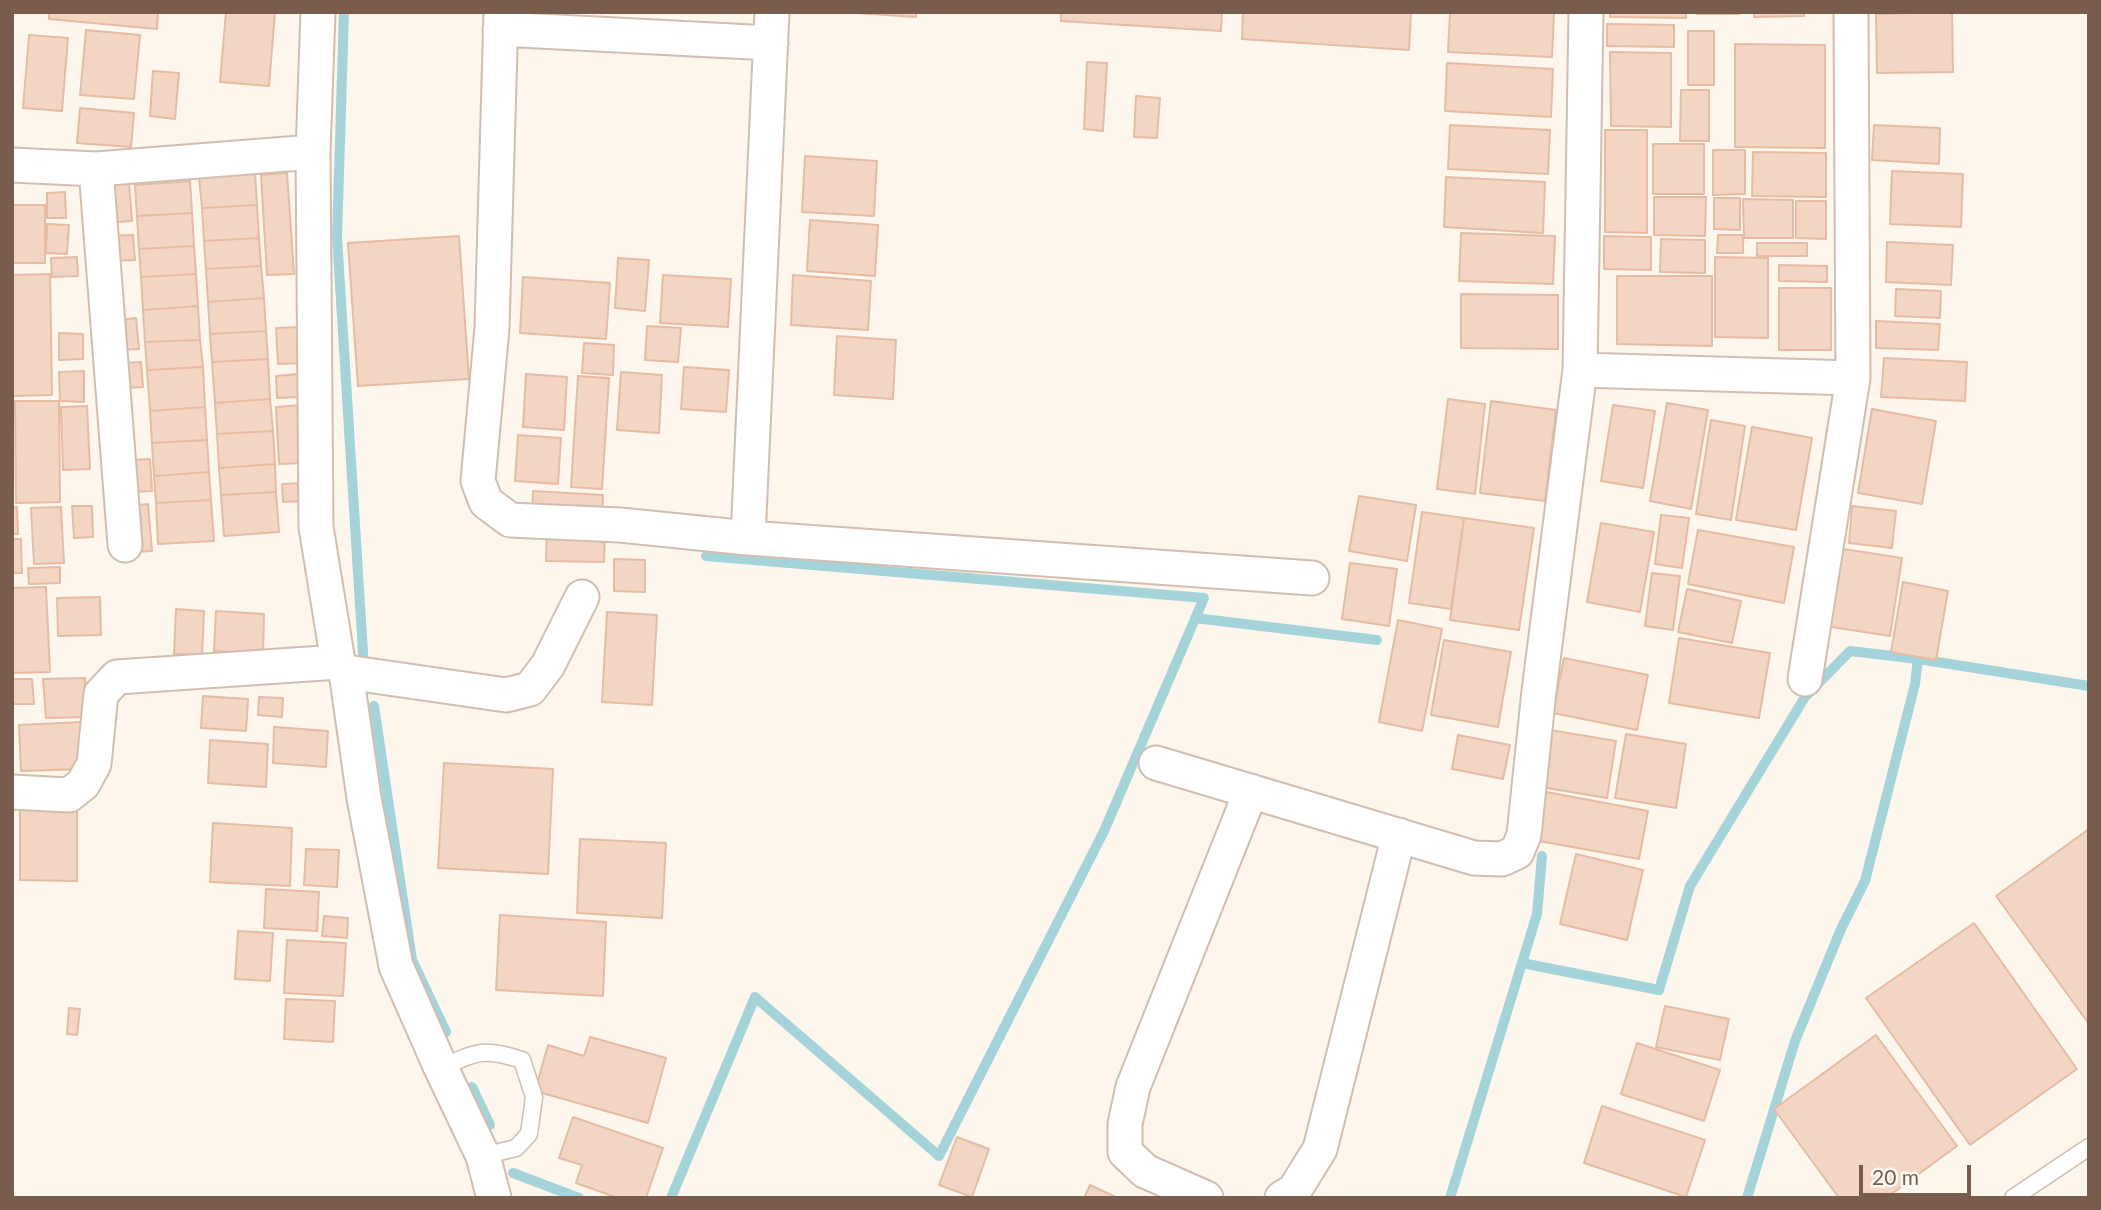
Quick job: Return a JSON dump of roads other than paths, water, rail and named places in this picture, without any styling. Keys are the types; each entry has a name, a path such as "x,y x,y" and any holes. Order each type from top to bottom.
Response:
{"street":[{"path":"318,12 313,152 316,527 396,966 483,1156 494,1198"},
{"path":"1156,763 1474,858 1502,859 1517,852 1524,835 1539,691 1580,370 1586,12"},
{"path":"1805,679 1853,378 1851,12"},
{"path":"748,538 772,28 501,21 492,328 478,481 486,502 510,520 620,525 748,538 1312,578"},
{"path":"12,165 96,169 313,152"},
{"path":"96,169 125,545"},
{"path":"1580,370 1853,378"},
{"path":"12,792 69,794 83,784 94,764 102,694 117,677 342,667 506,695 530,689 548,665 582,597"},
{"path":"1206,1198 1145,1171 1125,1152 1125,1124 1133,1087 1251,791"},
{"path":"1282,1198 1294,1191 1320,1149 1399,835"}],"lane":[{"path":"441,1068 472,1054 497,1052 522,1060 534,1097 529,1134 516,1148 483,1156"},
{"path":"2013,1198 2089,1147"}],"waterway":[{"path":"344,12 337,237 364,669"},
{"path":"671,1198 755,997 939,1156 1104,831 1204,598 706,556"},
{"path":"1195,618 1377,640"},
{"path":"1522,963 1659,990 1690,886 1805,697 1850,651 1918,659"},
{"path":"1747,1198 1795,1041 1841,929 1865,881 1915,684 1918,659 2089,686"},
{"path":"374,706 412,960 446,1032"},
{"path":"1450,1198 1537,914 1542,856"},
{"path":"472,1087 490,1125"},
{"path":"513,1173 579,1198"}]}
